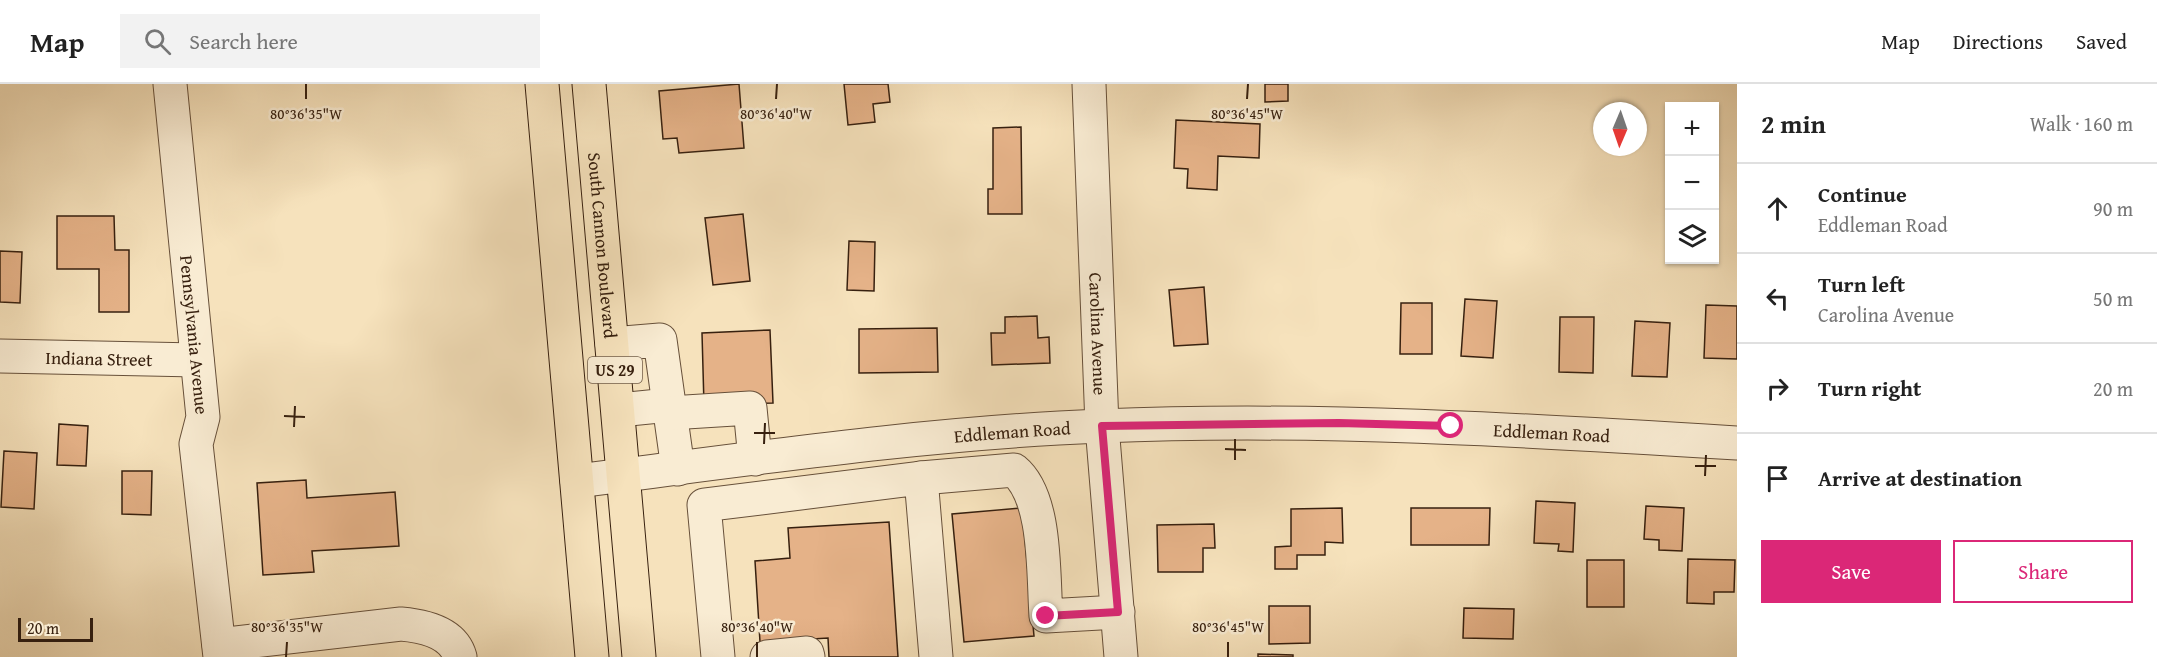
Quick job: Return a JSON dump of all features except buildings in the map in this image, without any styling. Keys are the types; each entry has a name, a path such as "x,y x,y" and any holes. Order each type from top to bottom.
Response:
{"main road":[{"name":"US 29","path":"542,84 592,657"},
{"name":"South Cannon Boulevard","path":"589,84 639,657"}],"street":[{"name":"Pennsylvania Avenue","path":"170,84 203,417 196,444 220,651"},
{"name":"Carolina Avenue","path":"1089,84 1102,426 1121,657"},
{"path":"612,344 660,340 678,469"},
{"name":"Indiana Street","path":"0,356 197,360"},
{"path":"619,410 750,408 755,459"},
{"name":"Eddleman Road","path":"577,481 962,434 1102,426 1339,423 1737,443"},
{"path":"718,657 704,505 921,478 1014,470 1026,480 1037,506 1046,616 1118,612"},
{"path":"921,478 936,657"},
{"path":"220,651 401,624 418,626 444,635 459,657"},
{"path":"767,657 807,655"}],"route":[{"path":"1046,616 1118,612 1102,426 1339,423 1451,426"}]}
